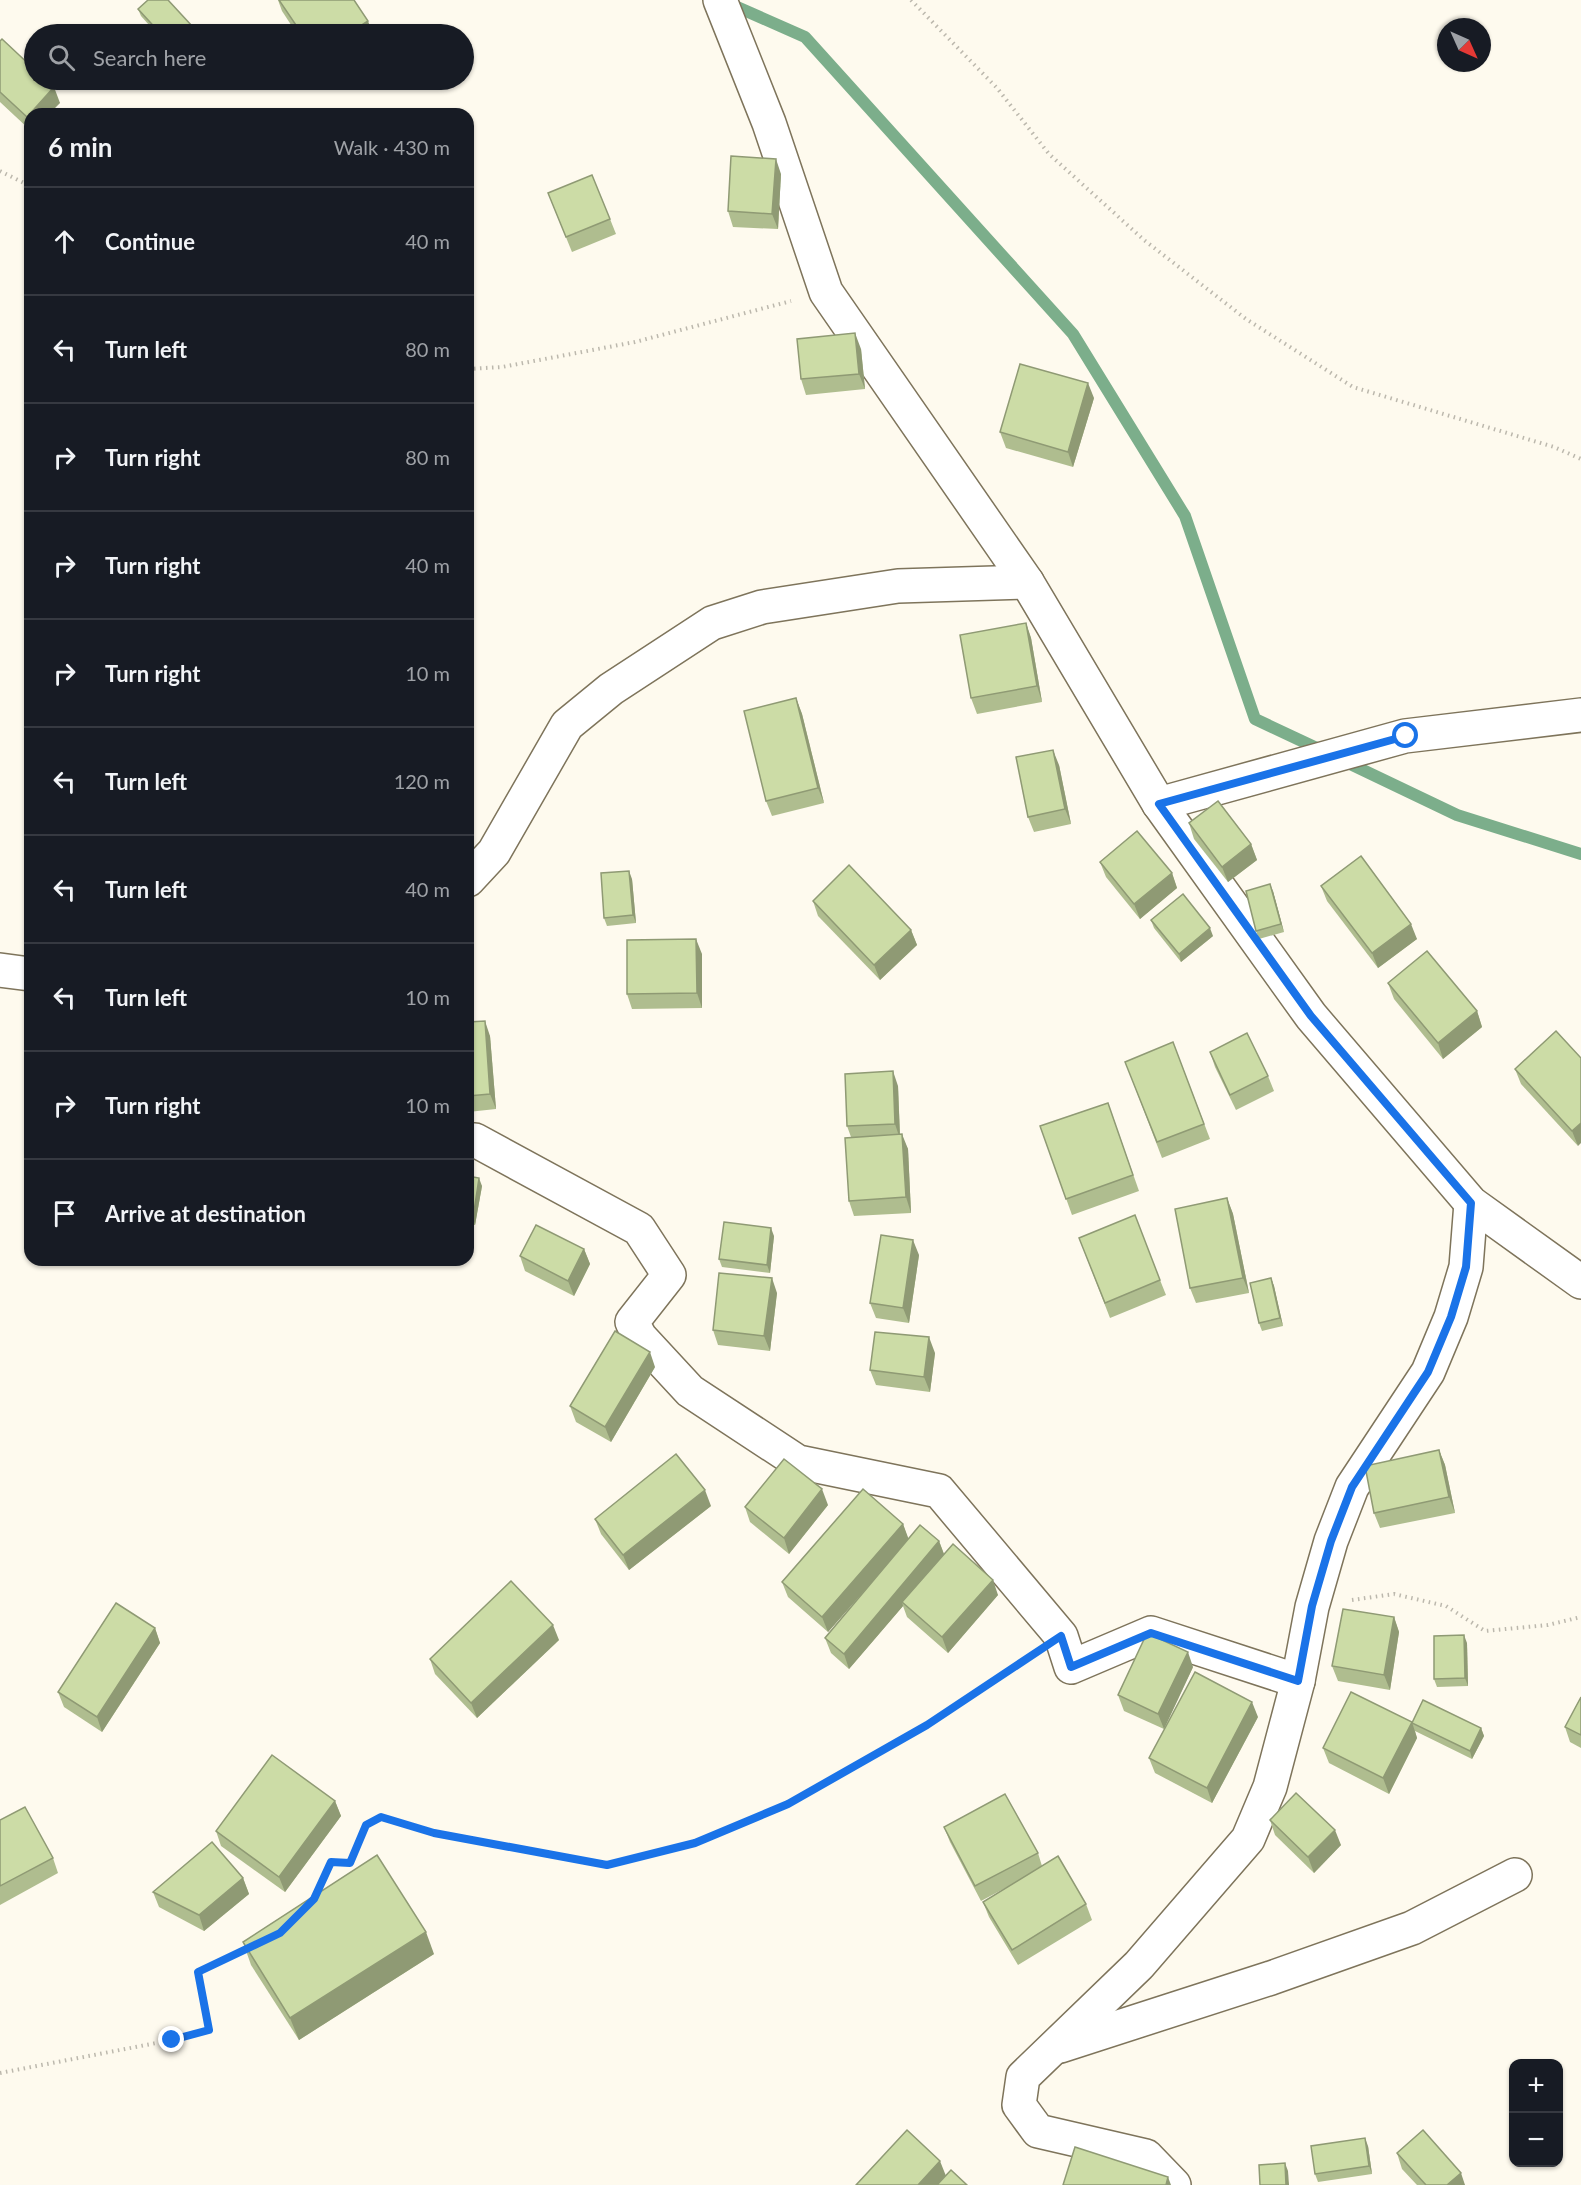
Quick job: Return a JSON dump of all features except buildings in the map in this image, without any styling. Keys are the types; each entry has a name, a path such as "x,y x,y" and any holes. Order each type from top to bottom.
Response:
{"street":[{"path":"720,0 769,123 826,292 1027,582 1159,804 1311,1016 1471,1203 1581,1282"},
{"path":"474,874 494,852 567,725 611,689 712,623 762,607 898,586 1027,582"},
{"path":"1159,804 1406,736 1581,715"},
{"path":"0,970 24,973"},
{"path":"474,1140 639,1229 669,1275 632,1322 639,1337 690,1391 798,1462 939,1491 1061,1636 1071,1667 1151,1633 1298,1681"},
{"path":"1174,2185 1146,2156 1038,2131 1019,2105 1023,2077 1139,1965 1248,1839 1269,1787 1298,1681 1312,1606 1331,1541 1352,1487 1428,1372 1451,1317 1466,1267 1471,1203"},
{"path":"1056,2047 1272,1978 1412,1928 1515,1875"}],"path":[{"path":"911,0 997,88 1049,154 1144,240 1246,320 1353,387 1554,447 1581,459"},
{"path":"0,171 24,183"},
{"path":"474,369 502,367 635,342 826,292"},
{"path":"1312,1606 1394,1594 1446,1606 1485,1631 1548,1625 1581,1617"},
{"path":"314,1899 331,1862 350,1863 366,1825 381,1817 434,1833 607,1865 695,1843 788,1804 927,1725 1061,1636"},
{"path":"0,2073 172,2040 209,2030 198,1972 249,1948"}],"waterway":[{"path":"728,3 805,37 1073,334 1185,516 1255,719 1323,751"},
{"path":"1342,760 1457,815 1581,854"}],"route":[{"path":"172,2040 209,2030 198,1972 280,1933 314,1899 331,1862 350,1863 366,1825 381,1817 434,1833 499,1843 607,1865 695,1843 788,1804 927,1725 1061,1636 1071,1667 1151,1633 1298,1681 1312,1606 1331,1541 1352,1487 1428,1372 1451,1317 1466,1267 1471,1203 1311,1016 1159,804 1406,736"}]}
